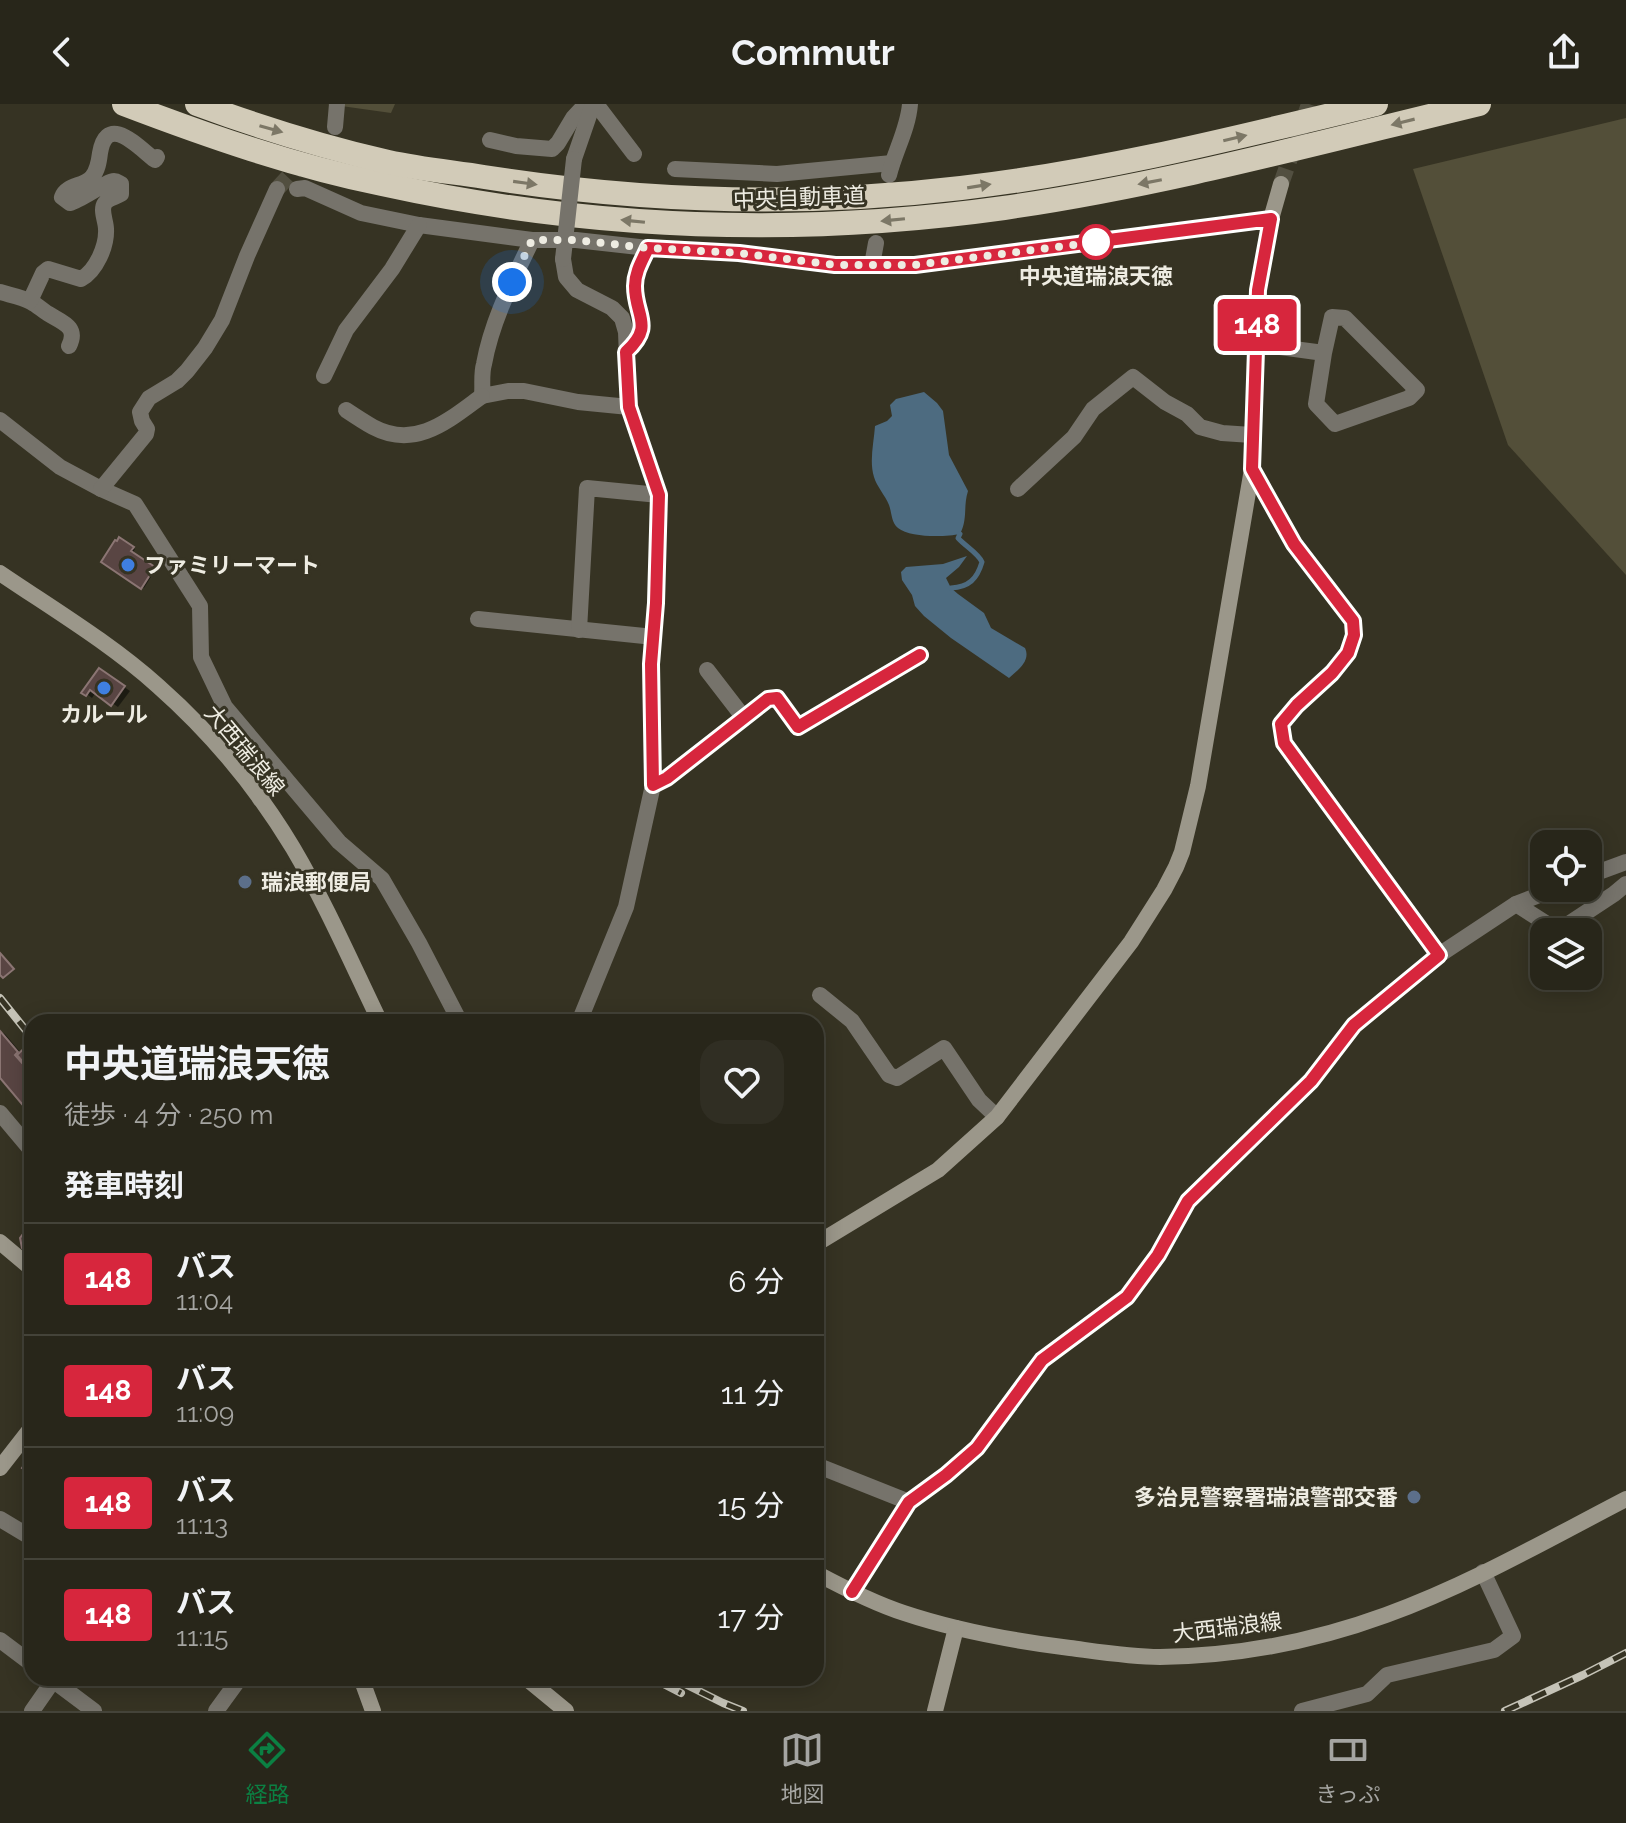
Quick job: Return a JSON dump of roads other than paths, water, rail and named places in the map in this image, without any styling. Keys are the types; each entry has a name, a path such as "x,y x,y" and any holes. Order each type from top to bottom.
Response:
{"highway":[{"name":"中央自動車道","path":"124,104 264,153 380,184 507,208 650,223 770,226 856,223 1003,208 1064,198 1181,176 1479,104"},
{"name":"中央自動車道","path":"197,104 246,122 391,162 532,185 615,194 726,200 845,199 978,186 1072,172 1181,150 1376,104"}],"main road":[{"path":"824,1239 938,1170 997,1117 1131,942 1164,890 1182,852 1198,786 1252,469 1258,290 1281,184"},
{"name":"大西瑞浪線","path":"0,573 119,654 158,686 227,757 293,848 376,1014"},
{"path":"0,1242 24,1262"},
{"path":"0,1468 24,1437"},
{"name":"大西瑞浪線","path":"824,1577 903,1613 1024,1642 1159,1657 1217,1653 1336,1632 1388,1615 1483,1572 1626,1499"},
{"path":"935,1711 956,1628"},
{"path":"364,1686 373,1711"},
{"path":"536,1686 566,1711"}],"street":[{"path":"335,127 337,104"},
{"path":"490,140 552,149 586,104"},
{"path":"594,104 634,154"},
{"path":"582,1014 626,907 653,785 651,664 659,495 629,407 626,332 622,318 612,308 577,290 566,277 563,259 574,159 594,104"},
{"path":"675,169 777,174 890,169 910,104"},
{"path":"30,301 48,269 81,279 87,276 103,248 106,228 104,204 106,200 121,194 121,184 111,181 70,203 62,197 68,188 83,184 96,172 106,135 121,134 155,160 157,157"},
{"path":"297,189 305,188 361,213 419,225 532,240 576,240 739,253 835,265 915,265 1271,219"},
{"path":"101,489 146,434 140,412 149,398 187,371 222,320 277,189"},
{"path":"324,376 346,330 392,269 419,225"},
{"path":"482,396 483,367 493,328 532,240"},
{"path":"872,265 876,243"},
{"path":"626,352 639,340 643,327 635,287 637,272 648,248"},
{"path":"0,292 30,301 62,321 72,335 69,346"},
{"path":"1332,317 1345,318 1417,390 1409,398 1335,424 1316,404 1324,353 1332,317"},
{"path":"1257,344 1324,353"},
{"path":"1018,489 1074,437 1093,409 1133,377 1165,402 1187,414 1200,427 1222,433 1252,435"},
{"path":"346,410 375,428 395,435 413,435 438,428 482,396 508,391 629,407"},
{"path":"0,420 60,467 135,504 200,606 201,657 225,707 339,842 382,879 456,1014"},
{"path":"1252,469 1294,544 1353,621 1354,635 1348,653 1281,724 1284,743 1439,955"},
{"path":"579,630 587,488 659,495"},
{"path":"478,619 654,637"},
{"path":"653,785 667,778 768,699 777,698 798,727 920,655"},
{"path":"707,670 744,718"},
{"path":"260,799 283,776"},
{"path":"1602,871 1626,862"},
{"path":"1516,904 1558,931 1626,884"},
{"path":"852,1592 909,1502 977,1448 1042,1360 1127,1297 1158,1255 1188,1201 1311,1081 1354,1025 1439,955 1516,904 1530,899"},
{"path":"820,995 852,1021 889,1075 897,1078 944,1048 979,1100 997,1117"},
{"path":"0,1113 24,1142"},
{"path":"824,1468 909,1502"},
{"path":"0,1519 24,1533"},
{"path":"1302,1711 1367,1694 1387,1675 1494,1650 1513,1636 1483,1572"},
{"path":"0,1640 24,1658"},
{"path":"32,1711 48,1686"},
{"path":"62,1686 94,1711"},
{"path":"216,1711 234,1686"}],"water":[{"path":"924,392 943,411 949,455 968,491 960,534 919,535 898,528 874,477 875,426 892,416 890,405 896,399"},
{"path":"967,556 946,578 951,588 984,613 991,628 1025,648 1025,661 1009,678 924,616 915,606 902,580 901,572 906,567 943,564"}],"waterway":[{"path":"951,588 971,581 982,562 958,538 960,534"}],"tunnel":[{"path":"1281,184 1309,104"},
{"path":"277,189 304,160"}],"railway":[{"path":"0,998 24,1028"},
{"path":"1505,1711 1626,1653"},
{"path":"667,1686 681,1693"},
{"path":"689,1686 743,1711"}],"place":[{"name":"中央道瑞浪天徳","path":"1096,242"},
{"name":"ファミリーマート","path":"128,565"},
{"name":"カルール","path":"104,688"},
{"name":"瑞浪郵便局","path":"245,882"},
{"name":"多治見警察署瑞浪警部交番","path":"1414,1497"}]}
